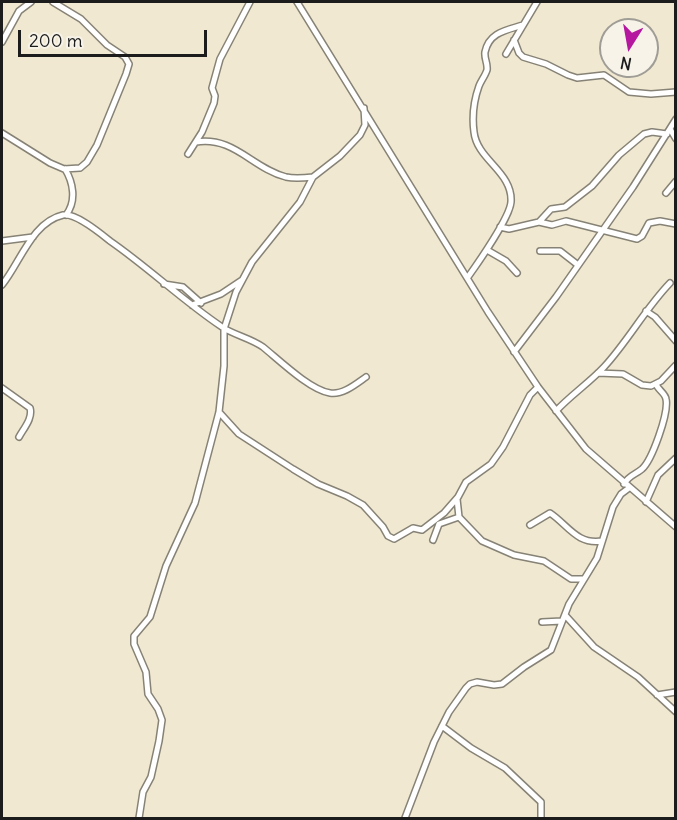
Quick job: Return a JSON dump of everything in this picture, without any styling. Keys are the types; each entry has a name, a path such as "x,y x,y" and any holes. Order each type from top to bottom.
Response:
{"street":[{"path":"2,42 20,11 32,2"},
{"path":"2,133 50,163 64,169 80,168 87,162 101,135 129,64 125,57 108,45 81,18 53,2"},
{"path":"188,154 214,103 215,96 212,88 220,59 250,2"},
{"path":"297,2 514,352 555,411 586,448 675,527"},
{"path":"506,54 537,2"},
{"path":"468,277 510,210 507,183 481,152 474,132 477,93 487,69 485,52 495,34 523,25"},
{"path":"514,40 523,57 546,64 577,78 604,75 624,90 634,93 675,92"},
{"path":"139,819 143,792 151,777 162,720 160,712 148,694 146,672 134,644 134,636 150,617 166,566 193,511 219,412 225,358 224,329 236,292 261,249 300,202 313,177 356,140 364,124 364,108"},
{"path":"514,352 633,187 675,119"},
{"path":"539,222 551,209 564,207 592,186 619,155 644,134 668,131"},
{"path":"668,131 675,139"},
{"path":"196,142 222,143 275,173 287,177 313,177"},
{"path":"2,285 33,237 46,223 70,210 72,180 64,169"},
{"path":"666,193 675,182"},
{"path":"66,214 80,220 126,251 164,284 224,329 254,341 286,368 324,392 332,394 345,390 366,377"},
{"path":"500,227 509,229 539,222 552,225 566,221 637,239 642,236 650,223 660,221 675,224"},
{"path":"2,241 33,237"},
{"path":"487,250 506,261 517,273"},
{"path":"540,251 560,251 578,265"},
{"path":"192,305 221,294 243,279"},
{"path":"555,411 598,373 670,283"},
{"path":"164,284 183,287 201,303"},
{"path":"646,312 655,316 675,341"},
{"path":"598,373 616,372 651,386 675,365"},
{"path":"405,819 430,751 442,726 470,684 477,682 502,684 524,667 549,653 553,647 562,621 597,558 613,507 627,486 628,477 643,467 662,427 666,415 666,399 656,384"},
{"path":"219,412 239,434 293,470 363,505 392,539 396,539 413,528 424,528 444,513 458,497 466,482 491,464 530,395 538,387"},
{"path":"2,388 30,408 30,419 19,437"},
{"path":"646,502 658,475 675,458"},
{"path":"458,497 459,517 482,541 514,555 544,561 568,578 584,579"},
{"path":"530,525 550,513 582,539 592,542 602,541"},
{"path":"433,540 439,524 459,517"},
{"path":"565,615 594,647 638,677 675,712"},
{"path":"542,622 562,621"},
{"path":"657,695 675,692"},
{"path":"442,726 515,776 541,802 541,819"}]}
